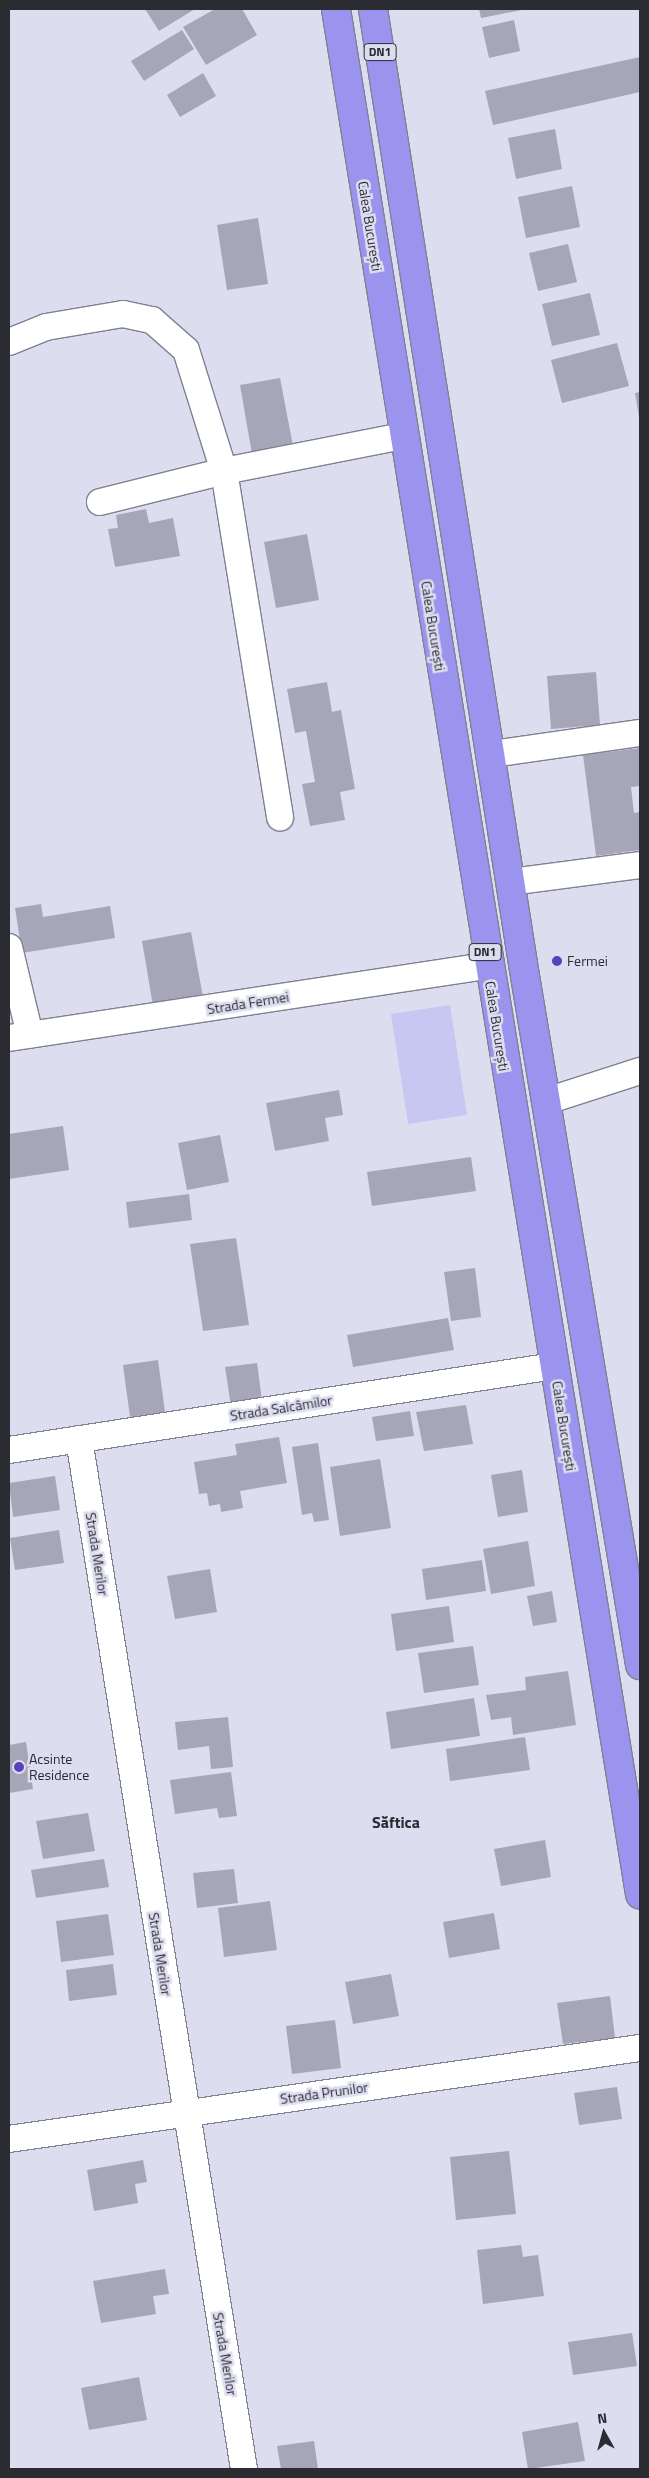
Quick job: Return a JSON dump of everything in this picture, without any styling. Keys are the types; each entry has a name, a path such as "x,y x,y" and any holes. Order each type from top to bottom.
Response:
{"highway":[{"name":"Calea București","path":"336,9 487,966 640,1895"},
{"name":"DN1","path":"373,9 511,882 640,1665"}],"street":[{"path":"9,342 86,318 124,314 152,320 186,350 224,471 280,818"},
{"path":"100,502 224,471 403,436"},
{"path":"492,754 640,733"},
{"path":"511,882 640,865"},
{"path":"9,947 19,1036"},
{"name":"Strada Fermei","path":"19,1036 487,966"},
{"path":"547,1101 640,1071"},
{"name":"Strada Salcâmilor","path":"9,1450 554,1366"},
{"name":"Strada Merilor","path":"80,1439 185,2113 244,2469"},
{"name":"Strada Prunilor","path":"9,2139 640,2048"}],"shaded area":[{"path":"450,1005 467,1115 408,1124 391,1014"}],"building":[{"path":"145,9 195,9 159,31"},
{"path":"215,9 242,9 257,35 206,65 183,27"},
{"path":"479,9 522,9 522,10 481,18"},
{"path":"514,20 520,51 489,58 482,27"},
{"path":"182,30 194,49 144,81 131,61"},
{"path":"640,57 640,92 493,125 485,91"},
{"path":"203,73 216,96 180,117 167,95"},
{"path":"555,129 562,169 516,179 508,138"},
{"path":"572,186 580,227 526,238 518,197"},
{"path":"258,218 268,284 227,290 217,225"},
{"path":"568,244 577,282 538,291 529,253"},
{"path":"590,293 600,335 552,346 542,304"},
{"path":"617,343 629,386 562,403 551,360"},
{"path":"280,378 293,446 252,454 240,385"},
{"path":"640,392 640,417 639,417 635,393"},
{"path":"146,509 149,523 173,518 180,556 115,567 108,529 118,528 116,515"},
{"path":"307,534 319,600 276,608 264,542"},
{"path":"596,672 600,725 551,729 547,676"},
{"path":"327,682 332,712 341,710 355,789 340,792 345,820 310,826 302,784 315,782 306,731 295,733 287,689"},
{"path":"640,748 640,786 631,787 634,813 640,812 640,850 596,856 583,755"},
{"path":"41,904 43,917 110,906 115,938 22,953 15,908"},
{"path":"191,932 203,997 153,1006 142,941"},
{"path":"339,1090 343,1115 325,1118 329,1141 275,1151 266,1103"},
{"path":"63,1126 69,1170 9,1179 9,1134"},
{"path":"220,1135 229,1182 187,1190 178,1143"},
{"path":"471,1157 476,1191 372,1206 367,1172"},
{"path":"189,1194 192,1220 129,1228 126,1202"},
{"path":"236,1238 249,1325 203,1331 190,1244"},
{"path":"475,1268 481,1317 451,1321 444,1272"},
{"path":"448,1318 454,1350 353,1367 347,1335"},
{"path":"158,1360 165,1412 130,1417 123,1365"},
{"path":"257,1363 263,1408 232,1413 225,1367"},
{"path":"466,1405 473,1444 424,1451 416,1412"},
{"path":"410,1411 414,1436 376,1441 372,1417"},
{"path":"279,1437 287,1483 240,1491 243,1508 221,1512 220,1504 209,1506 207,1493 199,1494 194,1462 237,1455 235,1444"},
{"path":"318,1443 329,1520 314,1522 312,1513 302,1515 292,1447"},
{"path":"380,1459 391,1528 340,1536 330,1467"},
{"path":"522,1470 528,1512 498,1517 491,1475"},
{"path":"55,1476 60,1510 13,1517 9,1483"},
{"path":"59,1530 64,1563 15,1570 10,1538"},
{"path":"528,1541 535,1586 491,1594 483,1549"},
{"path":"482,1560 486,1591 426,1600 422,1569"},
{"path":"210,1569 217,1612 175,1619 167,1576"},
{"path":"552,1591 557,1622 533,1626 527,1596"},
{"path":"449,1606 454,1642 396,1651 391,1614"},
{"path":"473,1646 479,1685 424,1693 418,1653"},
{"path":"568,1671 576,1725 513,1735 511,1717 491,1720 486,1695 526,1690 525,1677"},
{"path":"474,1698 480,1736 391,1749 386,1712"},
{"path":"228,1717 233,1767 211,1769 209,1746 178,1750 175,1722"},
{"path":"525,1737 530,1770 450,1781 446,1749"},
{"name":"Acsinte Residence","path":"26,1742 33,1789 9,1793 9,1745"},
{"path":"231,1772 237,1816 219,1818 217,1808 175,1814 170,1780"},
{"path":"88,1813 95,1851 43,1859 36,1821"},
{"path":"545,1840 551,1877 501,1886 494,1849"},
{"path":"104,1859 109,1887 36,1898 31,1870"},
{"path":"234,1869 238,1903 197,1908 193,1873"},
{"path":"270,1901 277,1950 224,1957 218,1908"},
{"path":"494,1913 500,1949 449,1958 443,1922"},
{"path":"108,1914 114,1955 61,1962 56,1921"},
{"path":"113,1964 117,1995 69,2001 66,1970"},
{"path":"391,1974 399,2016 353,2024 345,1982"},
{"path":"610,1996 615,2038 563,2044 557,2003"},
{"path":"335,2020 341,2068 292,2074 286,2026"},
{"path":"617,2087 622,2119 579,2125 574,2093"},
{"path":"509,2151 516,2214 456,2220 450,2157"},
{"path":"143,2160 147,2182 135,2184 138,2203 94,2211 87,2170"},
{"path":"521,2245 523,2257 538,2255 544,2296 483,2304 477,2250"},
{"path":"165,2269 169,2294 153,2296 156,2314 101,2323 93,2281"},
{"path":"632,2333 637,2366 573,2375 568,2342"},
{"path":"139,2377 147,2420 89,2430 81,2388"},
{"path":"578,2422 585,2461 528,2469 522,2432"},
{"path":"314,2441 318,2469 281,2469 277,2446"}],"place":[{"name":"Fermei","path":"557,961"},
{"name":"Acsinte Residence","path":"19,1767"}],"district":[{"name":"Săftica","path":"396,1822"}]}
